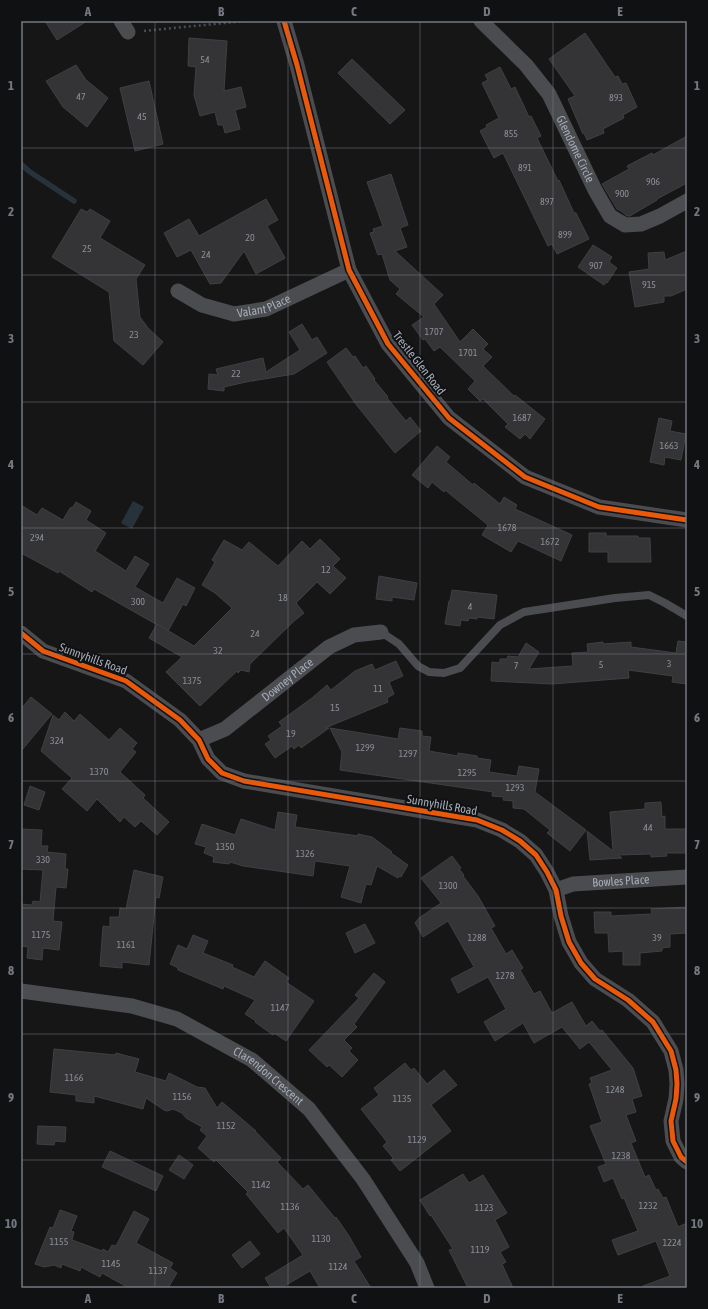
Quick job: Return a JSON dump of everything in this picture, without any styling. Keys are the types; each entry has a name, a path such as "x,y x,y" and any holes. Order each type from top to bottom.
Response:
{"street":[{"name":"Trestle Glen Road","path":"284,21 297,65 349,270 388,344 450,418 524,477 598,506 687,520"},
{"name":"Glendome Circle","path":"481,21 526,65 548,94 594,190 610,216 625,225 641,224 660,216 687,201"},
{"name":"Valant Place","path":"178,291 202,306 234,314 266,309 349,270"},
{"name":"Downey Place","path":"199,740 225,729 329,647 354,635 381,632"},
{"name":"Sunnyhills Road","path":"21,634 43,651 126,681 180,720 199,740 208,759 222,773 244,781 477,820 502,830 520,841 536,855 547,872 556,890 560,916 569,942 581,963 595,979 628,1000 653,1022 681,1068 671,1121 673,1141 680,1157 687,1162"},
{"name":"Bowles Place","path":"556,890 572,884 687,878"},
{"name":"Clarendon Crescent","path":"21,991 132,1006 177,1019 252,1060 309,1109 363,1178 417,1263 427,1288"}],"lane":[{"path":"381,632 399,644 418,666 429,672 444,673 460,668 500,625 524,612 615,598 649,595 687,616"}],"path":[{"path":"157,29 245,21"}],"shaded area":[{"path":"133,501 144,507 132,529 121,523"}],"building":[{"path":"45,21 87,21 57,40"},
{"path":"585,33 615,77 618,76 622,84 626,83 637,107 623,115 624,118 603,129 604,133 587,140 568,99 575,96 549,59"},
{"path":"189,38 227,41 224,91 241,87 246,107 235,110 240,129 225,133 223,125 218,125 215,112 200,116 194,95 196,67 188,66"},
{"path":"352,59 405,110 390,124 338,73"},
{"path":"76,65 86,80 108,98 87,127 63,107 46,81"},
{"path":"500,67 511,89 515,87 529,117 531,116 541,136 537,138 574,213 576,213 589,239 557,254 552,244 548,246 503,153 494,158 480,131 487,127 486,125 499,118 482,83 488,80 485,75"},
{"path":"149,81 163,144 135,151 120,88"},
{"path":"687,136 687,183 630,216 627,216 617,209 602,184 629,169 627,166 652,153 653,155"},
{"path":"391,174 408,225 400,228 407,247 395,251 443,295 434,304 460,342 473,329 488,344 483,349 492,357 483,366 514,396 515,395 545,419 530,439 525,434 520,439 505,427 508,424 483,399 480,401 468,389 475,381 440,347 434,351 425,339 423,340 412,325 424,317 396,294 400,289 390,280 382,254 378,255 370,233 374,232 373,229 383,226 367,182"},
{"path":"266,199 278,220 267,226 285,258 256,274 244,251 221,283 210,284 191,250 177,257 164,233 189,219 199,236"},
{"path":"81,209 87,212 90,209 110,221 100,238 145,265 136,279 140,317 148,328 163,342 143,365 114,341 109,292 52,257"},
{"path":"593,245 612,257 609,262 617,268 604,285 578,267"},
{"path":"687,251 687,289 671,296 664,296 664,302 635,307 629,272 649,269 648,253 664,252 665,260"},
{"path":"302,324 312,340 317,337 327,353 294,374 252,381 255,380 224,387 224,391 208,389 209,374 218,375 216,369 263,358 266,372 300,350 289,332"},
{"path":"346,348 353,357 355,356 363,368 366,366 375,379 374,380 388,397 387,398 406,421 410,417 421,431 395,453 355,403 327,362"},
{"path":"659,418 672,421 670,431 686,434 681,460 665,457 664,465 650,462"},
{"path":"437,446 450,457 446,462 473,485 474,483 500,504 504,497 517,505 515,509 572,535 561,561 518,541 511,552 482,535 488,525 445,490 444,492 432,482 428,488 412,475"},
{"path":"76,502 91,511 86,520 106,533 95,551 126,571 135,556 149,564 135,587 163,603 177,578 195,588 186,606 183,604 168,631 94,589 92,592 59,571 58,573 21,553 21,505 37,515 42,508 63,520 70,508 73,507"},
{"path":"589,533 606,533 606,536 638,536 638,538 650,538 651,562 608,562 608,552 589,552"},
{"path":"320,539 340,559 333,566 346,578 330,594 317,582 296,603 304,613 250,664 249,672 241,670 238,673 237,671 200,706 166,672 182,657 149,638 157,624 194,646 232,608 215,593 202,585 215,562 212,560 224,540 242,550 249,542 278,566 302,541 310,549"},
{"path":"379,576 417,583 414,600 392,597 392,601 376,599"},
{"path":"452,590 497,595 494,619 477,617 477,619 469,618 468,621 461,620 460,626 445,624"},
{"path":"678,641 687,642 687,684 672,682 673,676 628,670 629,678 552,684 491,681 492,662 500,663 500,659 507,659 508,656 518,657 526,643 539,652 529,669 573,666 572,653 588,652 587,644 603,642 603,644 631,642 631,647 676,653"},
{"path":"396,661 403,676 389,682 394,694 387,698 388,702 325,728 329,728 301,748 299,745 294,749 292,746 275,758 265,744 271,740 268,736 282,726 279,722 327,685 331,690 355,671 372,664 375,670"},
{"path":"31,697 52,714 21,751 21,709"},
{"path":"65,712 74,721 80,714 109,740 120,728 137,743 132,749 136,752 120,772 145,795 143,798 169,822 157,835 141,821 135,827 124,817 120,822 97,799 87,811 62,789 72,778 41,751 53,715 59,720"},
{"path":"330,728 398,739 400,728 422,731 422,736 431,737 429,751 458,756 458,753 491,760 489,772 517,776 519,766 539,769 535,792 586,830 570,851 547,833 550,830 524,809 513,808 513,801 503,800 504,797 492,796 493,792 340,770 342,752"},
{"path":"30,786 45,792 39,810 24,805"},
{"path":"661,802 662,817 665,816 665,829 687,829 687,853 666,853 667,856 651,857 651,854 618,855 622,858 590,860 587,831 613,851 610,812 645,809 645,803"},
{"path":"278,812 297,815 295,827 372,837 408,865 401,877 399,876 398,878 377,866 371,885 366,884 361,903 341,897 350,866 315,861 313,876 243,866 230,862 229,864 213,862 214,857 204,853 206,847 195,844 202,824 235,835 241,819 275,830"},
{"path":"21,829 42,830 41,846 48,846 47,852 66,854 65,869 68,869 66,888 56,887 53,921 62,922 59,950 43,948 42,960 27,958 28,947 21,946 21,904 32,905 33,901 40,902 43,870 21,869"},
{"path":"452,856 461,868 459,869 464,875 463,876 478,896 495,926 491,928 506,954 512,950 523,968 520,970 534,994 540,991 552,1013 572,1002 586,1026 592,1021 600,1031 602,1030 633,1068 642,1096 632,1099 636,1112 626,1115 636,1141 631,1143 645,1177 649,1175 656,1190 658,1189 663,1198 666,1197 678,1227 687,1223 687,1288 643,1288 643,1286 670,1276 656,1241 618,1255 612,1240 638,1231 624,1198 622,1199 613,1178 604,1182 598,1167 606,1164 590,1126 602,1122 589,1084 592,1083 590,1078 612,1070 589,1042 580,1049 562,1027 534,1043 523,1023 495,1041 484,1022 506,1009 488,977 458,993 451,979 474,967 448,921 423,937 415,923 419,918 441,903 421,878"},
{"path":"134,870 163,877 159,898 156,897 149,965 122,962 122,968 100,966 103,926 110,927 110,917 119,917 120,908 126,909"},
{"path":"687,907 687,933 670,934 670,947 662,948 662,951 640,953 640,965 623,965 623,951 609,952 608,933 595,933 594,912 611,912 611,916 652,914 651,909"},
{"path":"365,924 375,943 355,953 346,933"},
{"path":"193,935 208,941 203,953 233,965 232,967 254,977 265,961 289,978 286,982 314,1001 286,1041 274,1033 273,1035 245,1014 255,1000 224,986 223,989 178,970 178,968 170,964 178,945 187,949"},
{"path":"374,973 385,982 354,1024 357,1027 344,1040 352,1048 349,1051 358,1060 342,1077 329,1065 327,1067 309,1050 359,998 355,995"},
{"path":"54,1049 115,1055 116,1053 139,1059 135,1072 166,1081 169,1073 197,1087 205,1088 217,1108 222,1102 256,1131 281,1158 277,1162 303,1189 308,1185 335,1218 336,1217 361,1257 354,1261 371,1288 320,1288 310,1271 281,1288 271,1288 265,1278 303,1255 284,1228 278,1233 246,1194 248,1192 216,1160 214,1162 198,1148 207,1136 200,1130 202,1127 186,1118 182,1113 173,1109 167,1111 164,1110 146,1098 143,1109 94,1096 94,1103 76,1101 76,1095 50,1092"},
{"path":"405,1063 411,1070 414,1068 427,1084 444,1070 457,1085 431,1105 451,1131 400,1171 391,1160 393,1158 383,1146 387,1142 361,1109 379,1095 374,1088"},
{"path":"38,1126 66,1127 65,1142 55,1141 54,1145 37,1144"},
{"path":"110,1151 163,1176 156,1191 102,1167"},
{"path":"179,1155 193,1165 184,1179 169,1170"},
{"path":"463,1174 469,1183 483,1175 507,1213 495,1220 509,1247 500,1252 506,1262 502,1264 513,1288 468,1288 449,1250 453,1249 420,1200"},
{"path":"60,1210 77,1216 71,1231 74,1232 72,1240 102,1251 103,1249 108,1252 112,1245 116,1246 134,1211 149,1219 136,1243 173,1263 170,1268 177,1273 168,1288 129,1288 102,1273 100,1277 81,1267 80,1271 62,1264 61,1268 54,1265 44,1267 35,1264 50,1227 53,1228"},
{"path":"250,1241 260,1254 242,1268 232,1255"}],"waterway":[{"path":"21,164 30,172 74,201"}],"cycle path":[{"path":"284,21 297,65 349,270 388,344 449,418 525,477 599,507 687,520"},
{"path":"21,633 43,651 126,681 180,720 199,740 208,759 222,773 244,781 477,820 502,830 520,841 536,855 547,872 556,890 561,916 569,942 581,963 595,979 628,1000 653,1022 671,1051 676,1070 677,1084 676,1099 671,1121 673,1141 681,1157 687,1162"}]}
